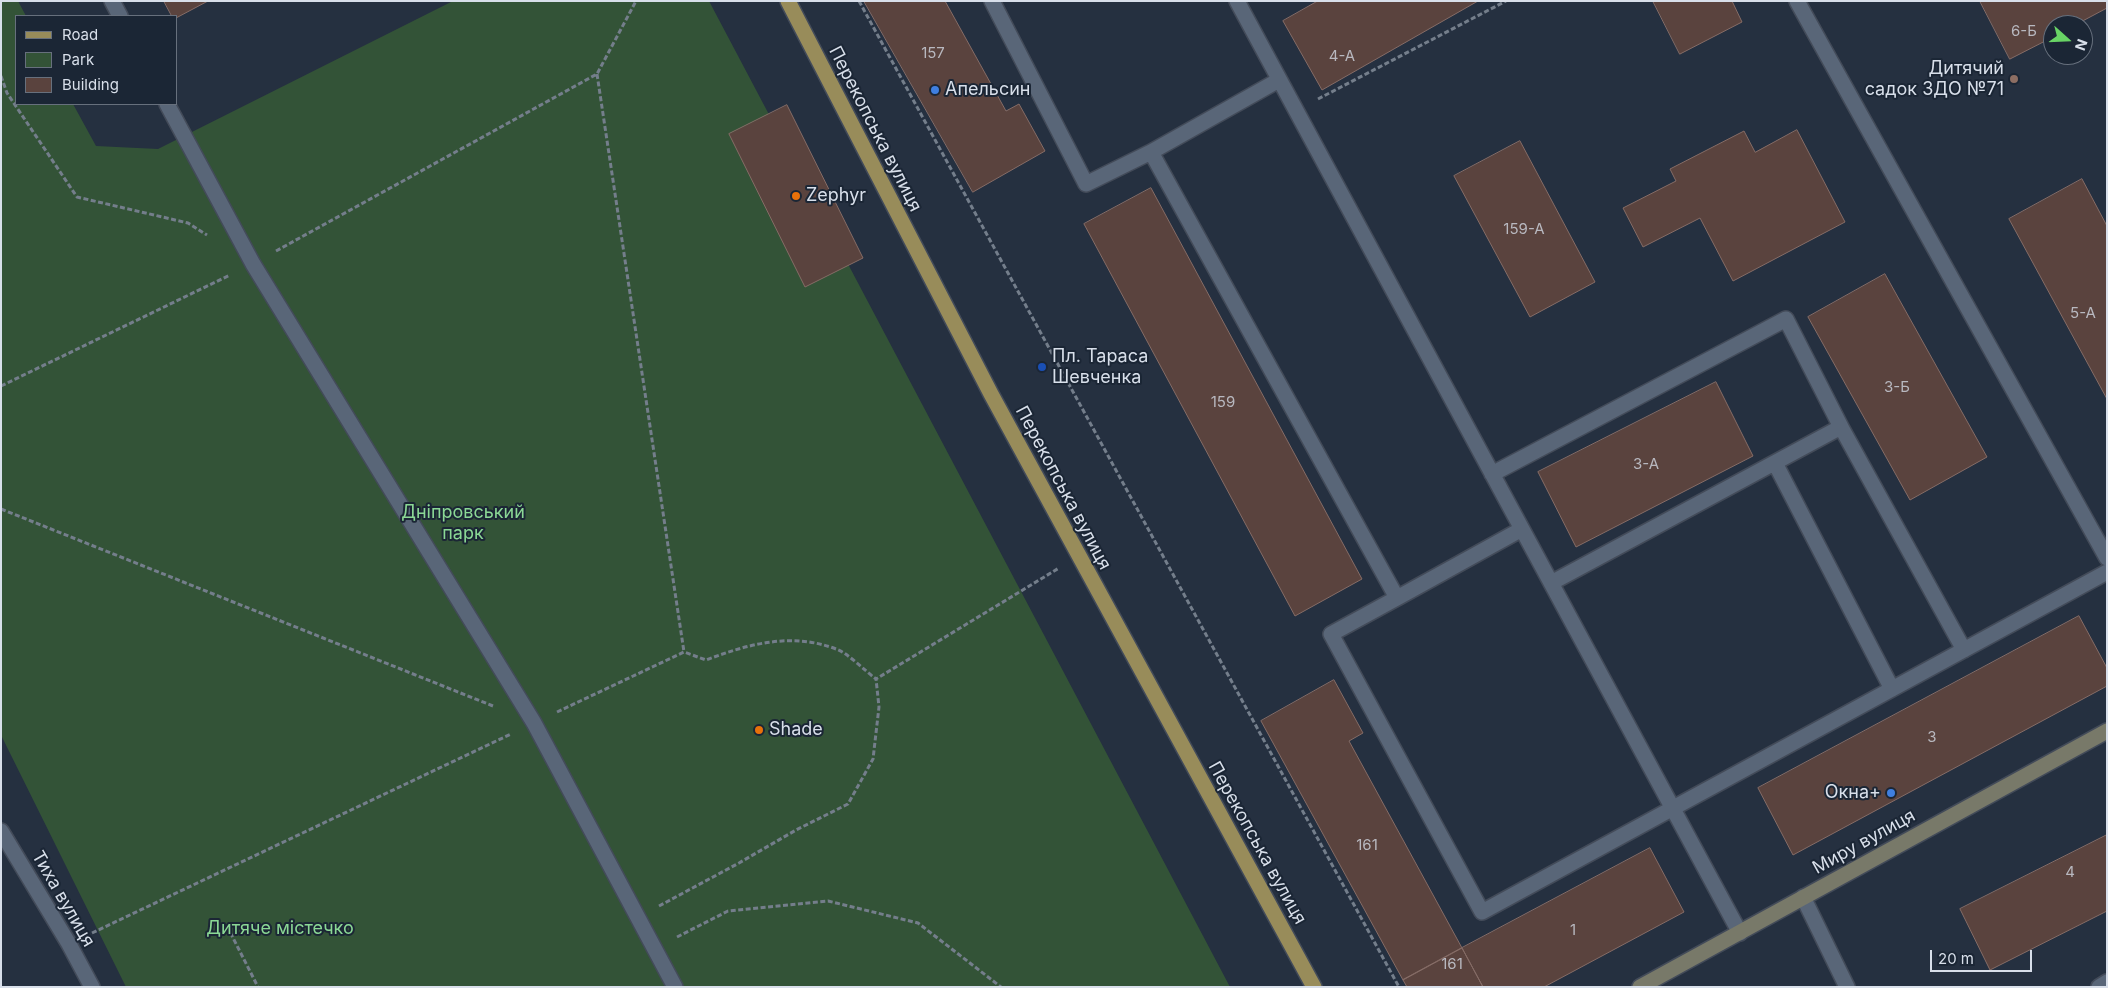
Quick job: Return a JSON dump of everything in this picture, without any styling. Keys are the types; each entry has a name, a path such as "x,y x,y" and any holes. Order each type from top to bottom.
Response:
{"main road":[{"name":"Перекопська вулиця","path":"788,1 986,385 1314,987"}],"street":[{"path":"112,1 119,15"},
{"path":"992,1 1086,184 1151,152 1279,80"},
{"path":"1237,1 1740,933"},
{"path":"1797,1 2107,558"},
{"path":"168,105 253,264 534,723 675,987"},
{"path":"1151,152 1397,598"},
{"path":"1492,474 1786,319 1841,427 1964,650"},
{"path":"1551,583 1841,427"},
{"path":"1775,463 1892,689"},
{"path":"1522,529 1331,634 1482,912 2107,572"},
{"name":"Миру вулиця","path":"1640,987 2107,731"},
{"name":"Тиха вулиця","path":"1,831 69,944 92,987"},
{"path":"1804,897 1847,987"},
{"path":"2099,987 2107,982"}],"path":[{"path":"1,386 253,264 596,74 636,1"},
{"path":"859,1 1399,987"},
{"path":"1296,110 1506,1"},
{"path":"596,74 684,652"},
{"path":"1,76 8,93 15,103"},
{"path":"16,105 78,197 188,223 212,238"},
{"path":"1,509 534,723"},
{"path":"876,679 1078,556"},
{"path":"69,944 684,652 706,660 739,647 792,639 837,649 876,679 879,707 873,759 848,804 796,830 638,917"},
{"path":"654,949 728,911 828,901 918,923 1001,987"},
{"path":"227,926 258,987"}],"green space":[{"name":"Дніпровський парк","path":"1,1 18,1 25,15 15,15 15,105 74,105 96,146 158,149 453,1 709,1 1230,987 126,987 1,735"}],"building":[{"path":"164,1 208,1 178,17 178,15 171,15"},
{"path":"864,1 945,1 1006,111 1019,104 1045,151 973,192"},
{"path":"1318,1 1478,1 1322,90 1283,21"},
{"path":"1653,1 1732,1 1742,22 1680,54"},
{"path":"1980,1 2107,1 2107,8 2093,15 2043,15 2043,42 2010,59"},
{"name":"Zephyr","path":"787,105 863,258 805,287 729,134"},
{"path":"1797,130 1845,222 1733,281 1700,218 1643,247 1623,208 1676,181 1670,169 1744,131 1755,152"},
{"path":"1520,141 1595,282 1530,317 1454,176"},
{"path":"2082,179 2107,226 2107,399 2009,219"},
{"path":"1151,188 1362,579 1295,616 1084,224"},
{"path":"1885,274 1987,457 1910,500 1808,317"},
{"path":"1716,382 1753,456 1576,547 1538,472"},
{"path":"2079,616 2107,668 2107,686 1793,855 1758,788"},
{"path":"1334,680 1363,733 1349,741 1462,948 1403,980 1261,721"},
{"path":"2107,835 2107,911 1990,970 1960,909"},
{"path":"1650,848 1684,912 1544,987 1483,987 1462,948"},
{"path":"1462,948 1483,987 1407,987 1403,980"}],"place":[{"name":"Дитячий садок ЗДО №71","path":"2014,79"},
{"name":"Апельсин","path":"935,90"},
{"name":"Zephyr","path":"796,196"},
{"name":"Пл. Тараса Шевченка","path":"1042,367"},
{"name":"Shade","path":"759,730"},
{"name":"Окна+","path":"1891,793"}],"park label":[{"name":"Дитяче містечко","path":"280,929"}]}
